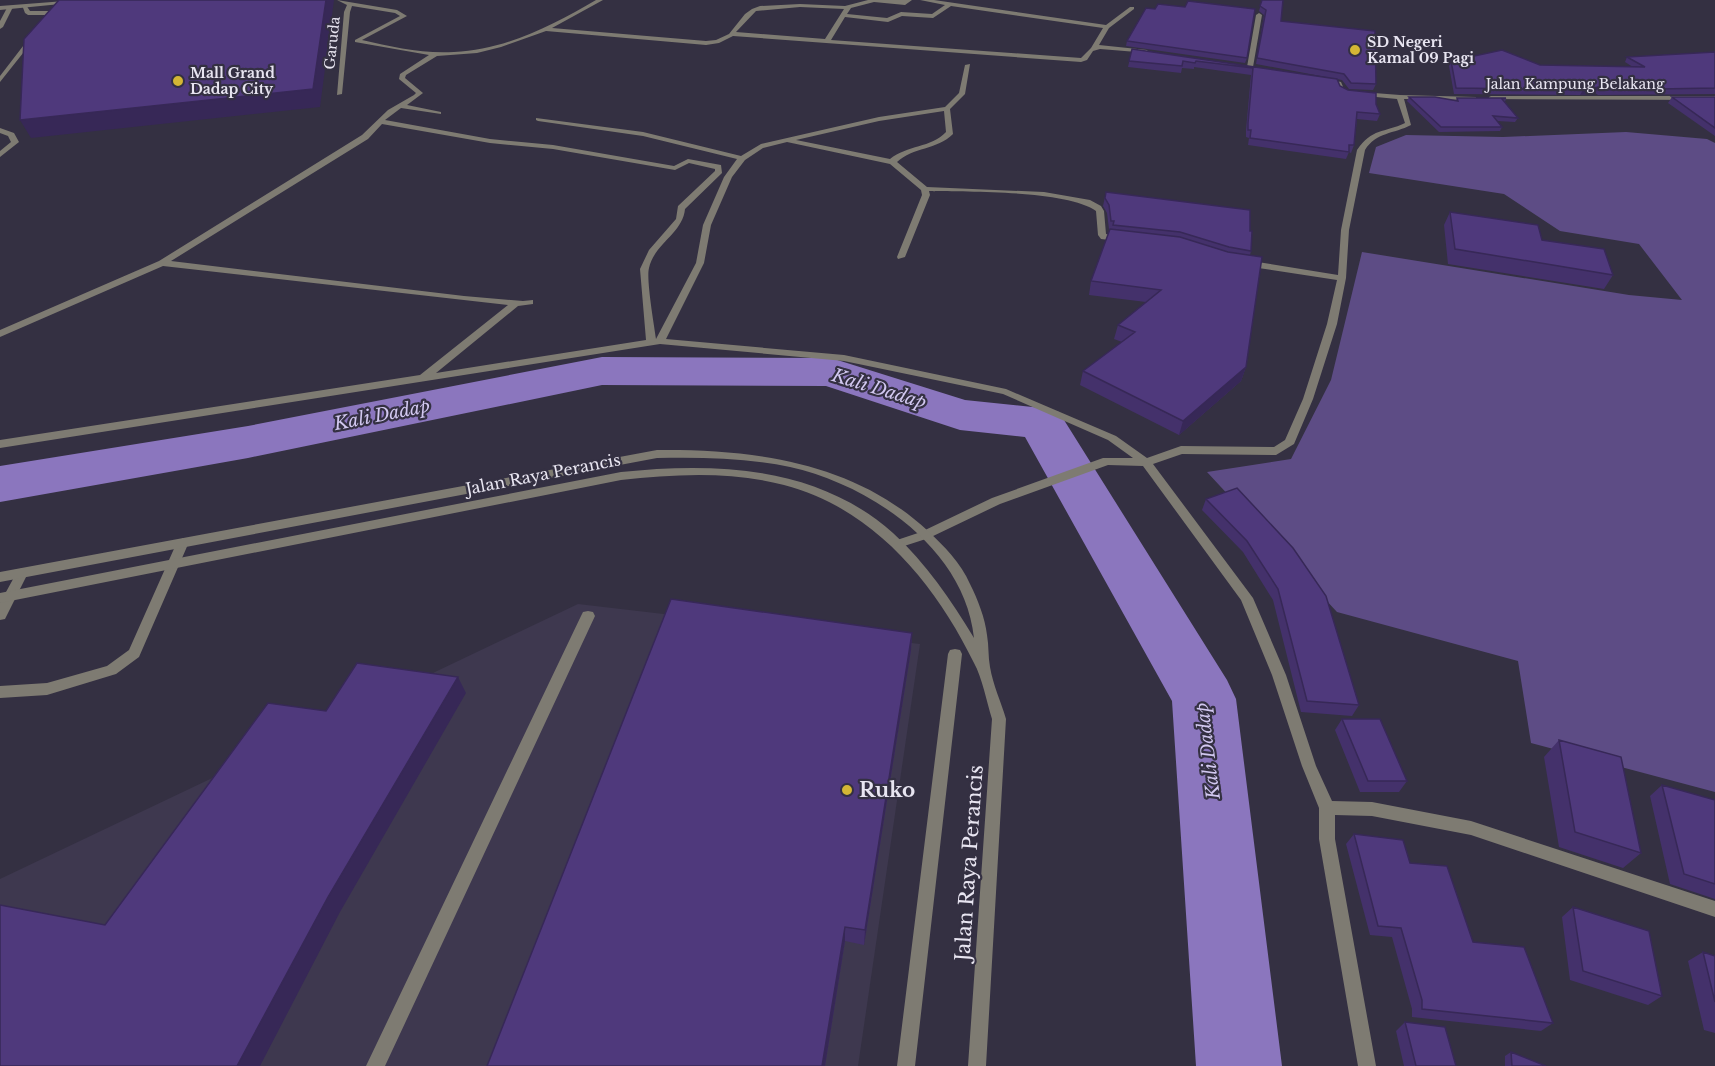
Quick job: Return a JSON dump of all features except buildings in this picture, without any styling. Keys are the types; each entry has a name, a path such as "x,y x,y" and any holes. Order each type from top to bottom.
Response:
{"street":[{"path":"24,6 28,0"},
{"path":"0,8 98,0"},
{"name":"Garuda","path":"339,94 347,12 350,4 340,0"},
{"path":"350,4 398,12 404,16 357,41 436,54 496,46 546,29 600,0"},
{"path":"546,29 706,43 720,42 729,39 752,11 766,3 804,7 818,2 847,7 874,0 905,3 909,0"},
{"path":"922,0 1107,27"},
{"path":"843,15 888,20 901,14 933,16 950,4"},
{"path":"24,6 28,13 51,14 74,11"},
{"path":"0,27 10,7"},
{"path":"827,41 847,7"},
{"path":"733,34 1081,60 1085,59 1094,48 1107,27 1132,8"},
{"path":"45,22 51,14"},
{"path":"1250,67 1259,15"},
{"path":"0,80 39,30"},
{"path":"1094,48 1158,54"},
{"path":"0,334 162,263 360,141 375,130 387,115 416,98 420,93 402,79 403,74 436,54"},
{"path":"655,341 700,262 707,225 728,177 741,158 760,146 785,140 879,119 947,109 962,94 968,64"},
{"path":"1240,65 1262,69"},
{"name":"Jalan Kampung Belakang","path":"1317,78 1339,83 1344,92 1400,98 1561,100 1715,98"},
{"path":"898,544 925,535 996,501 1107,461 1146,462 1181,450 1276,451 1290,442 1308,399 1332,324 1342,278 1345,230 1361,150 1371,136 1409,124 1400,98"},
{"path":"401,106 439,113"},
{"path":"892,162 904,152 945,139 950,132 947,109"},
{"path":"538,119 643,134 741,158"},
{"path":"382,122 490,141 553,147 675,168 687,161 718,167 719,171 681,208 680,219 652,252 644,269 655,341"},
{"path":"0,130 11,135 15,142 0,155"},
{"path":"785,140 892,162 925,189 1051,195 1076,199 1097,207 1102,213 1102,235 1104,237 1134,242"},
{"path":"901,258 926,195 925,189"},
{"path":"1235,262 1342,278"},
{"path":"162,263 464,300 530,302"},
{"path":"422,379 517,303"},
{"path":"0,444 655,341 844,358 1006,392 1112,438 1146,462 1247,598 1279,675 1309,766 1328,808 1327,839 1367,1066"},
{"name":"Jalan Raya Perancis","path":"0,577 621,459 696,452 734,454 773,460 833,475 866,490 894,508 925,535 962,580 980,629 983,666"},
{"name":"Jalan Raya Perancis","path":"5,597 621,476 691,470 761,477 818,491 848,505 872,521 916,563 964,631 983,666 999,719 978,1066"},
{"path":"0,692 47,689 111,670 134,653 183,542"},
{"path":"0,615 5,597 22,573"},
{"path":"375,1066 588,616"},
{"path":"906,1066 955,654"},
{"path":"1328,808 1372,809 1471,828 1715,909"}],"shaded area":[{"path":"1626,132 1707,139 1715,143 1715,792 1531,743 1518,661 1337,612 1207,472 1291,459 1331,380 1362,252 1629,295 1682,300 1639,244 1560,231 1504,194 1369,173 1376,147 1406,135 1503,137"},
{"path":"578,604 920,644 858,1066 0,1066 0,879"}],"waterway":[{"name":"Kali Dadap","path":"0,484 248,442 602,371 831,372 960,415 1042,423 1204,699 1239,1066"}],"place":[{"name":"SD Negeri Kamal 09 Pagi","path":"1355,50"},
{"name":"Mall Grand Dadap City","path":"178,81"},
{"name":"Ruko","path":"847,790"}]}
